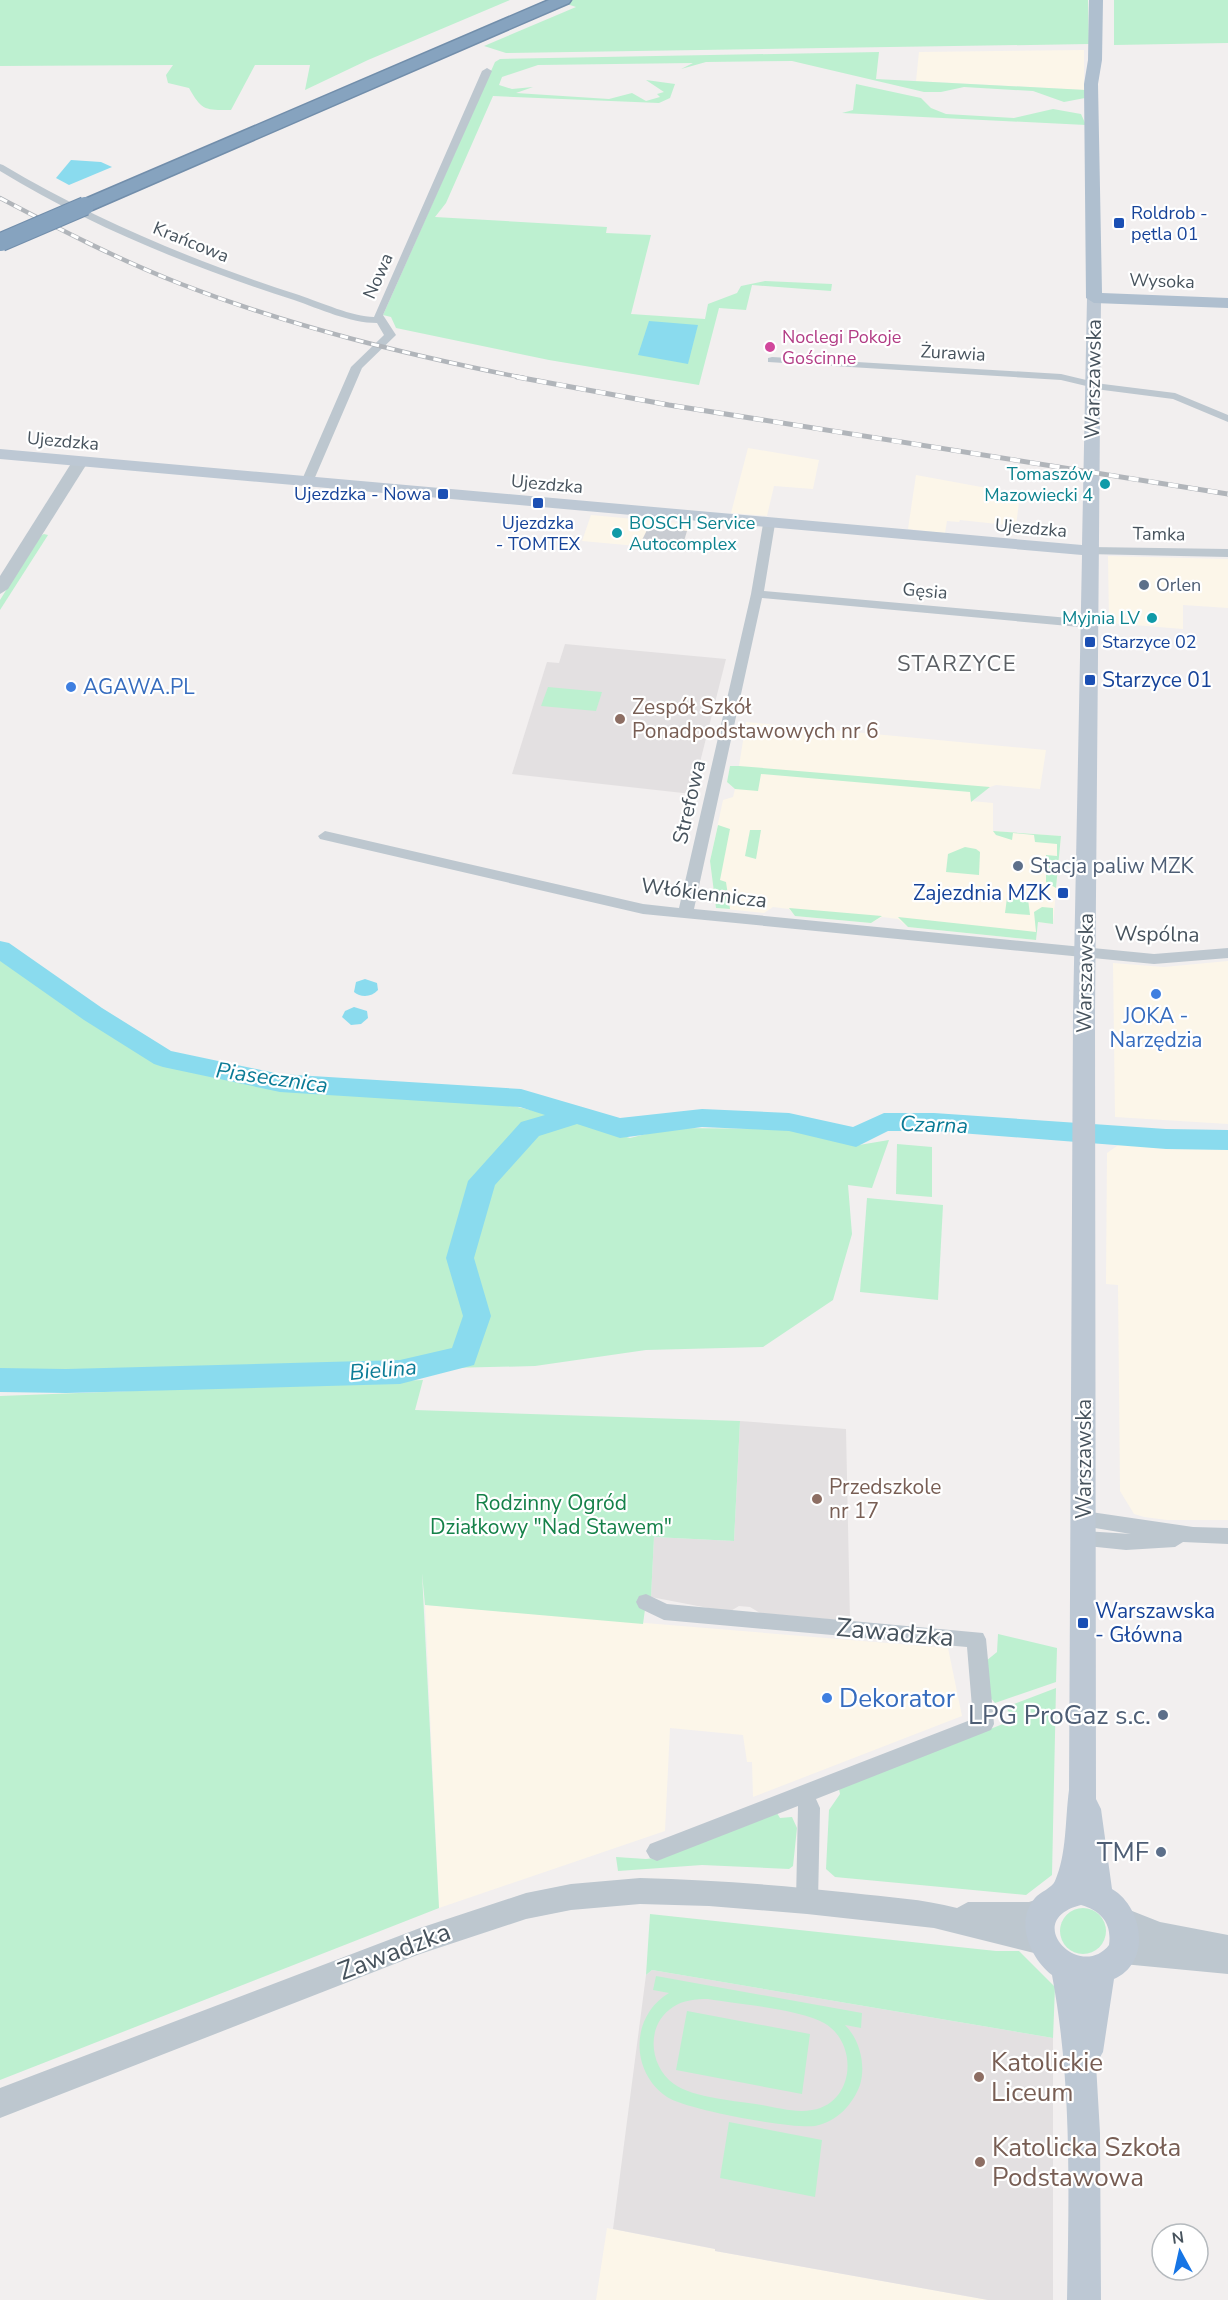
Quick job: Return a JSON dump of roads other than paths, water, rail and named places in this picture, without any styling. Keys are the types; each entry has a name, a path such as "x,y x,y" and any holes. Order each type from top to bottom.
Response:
{"highway":[{"path":"0,240 545,0"},
{"path":"80,204 563,0"}],"main road":[{"name":"Warszawska","path":"1065,1892 1071,1882 1083,1790 1084,952 1094,386 1094,156 1091,132 1091,84 1095,60 1096,0"},
{"name":"Wysoka","path":"1094,298 1228,303"},
{"name":"Ujezdzka","path":"0,454 1090,551"},
{"name":"Warszawska","path":"1083,1790 1091,1829 1098,1896"},
{"path":"1081,1890 1098,1896 1112,1906 1122,1920 1126,1936 1123,1951 1114,1964 1100,1971 1083,1972 1066,1967 1051,1957 1042,1942 1038,1926 1041,1911 1051,1899 1065,1892 1081,1890"},
{"path":"1066,1967 1084,2086 1084,2300"},
{"path":"1084,2086 1100,1971"}],"street":[{"name":"Nowa","path":"307,482 357,367 390,335 378,315 487,72"},
{"name":"Krańcowa","path":"0,167 71,207 134,237 249,283 368,320 380,320"},
{"name":"Żurawia","path":"772,360 1061,377 1094,386 1175,396 1228,419"},
{"path":"0,590 80,462"},
{"name":"Strefowa","path":"685,914 757,594 769,524"},
{"name":"Tamka","path":"1090,551 1228,553"},
{"name":"Gęsia","path":"757,594 1091,624"},
{"name":"Włókiennicza","path":"325,836 643,909 1084,952"},
{"name":"Wspólna","path":"1084,952 1154,959 1228,953"},
{"path":"1084,1529 1126,1542 1171,1540 1193,1535 1228,1536"},
{"name":"Zawadzka","path":"646,1602 664,1612 976,1639 984,1724 657,1851"},
{"path":"803,1795 810,1808 807,1902"},
{"name":"Zawadzka","path":"0,2103 420,1941 526,1906 571,1897 640,1891 709,1893 934,1916 1029,1915 1041,1911"},
{"name":"Zawadzka","path":"934,1916 1042,1942"},
{"path":"1122,1920 1136,1928 1184,1941 1228,1947"},
{"path":"1123,1951 1228,1961"}],"water":[{"path":"71,160 101,162 112,167 69,185 56,178"},
{"path":"649,321 698,325 688,364 638,355"},
{"path":"365,979 377,983 378,990 363,996 354,992 356,982"},
{"path":"354,1007 367,1011 368,1018 361,1024 351,1025 342,1017 345,1011"}],"waterway":[{"name":"Czarna","path":"0,949 93,1014 163,1058 280,1083 521,1098 620,1128 702,1118 789,1122 856,1137 884,1122 934,1122 1166,1139 1228,1140"},
{"name":"Bielina","path":"0,1380 66,1381 400,1372 464,1357 477,1316 460,1258 482,1181 530,1129 576,1115"}],"railway":[{"path":"0,198 67,233 158,275 265,314 437,360 524,378"},
{"path":"517,377 669,405 1228,494"}],"place":[{"name":"Roldrob - pętla 01","path":"1119,223"},
{"name":"Noclegi Pokoje Gościnne","path":"770,347"},
{"name":"Tomaszów Mazowiecki 4","path":"1105,484"},
{"name":"Ujezdzka - Nowa","path":"443,494"},
{"name":"Ujezdzka - TOMTEX","path":"538,503"},
{"name":"BOSCH Service Autocomplex","path":"617,533"},
{"name":"Orlen","path":"1144,585"},
{"name":"Myjnia LV","path":"1152,618"},
{"name":"Starzyce 02","path":"1090,642"},
{"name":"Starzyce 01","path":"1090,680"},
{"name":"AGAWA.PL","path":"71,687"},
{"name":"Zespół Szkół Ponadpodstawowych nr 6","path":"620,719"},
{"name":"Stacja paliw MZK","path":"1018,866"},
{"name":"Zajezdnia MZK","path":"1063,893"},
{"name":"JOKA - Narzędzia","path":"1156,994"},
{"name":"Przedszkole nr 17","path":"817,1499"},
{"name":"Warszawska - Główna","path":"1083,1623"},
{"name":"Dekorator","path":"827,1698"},
{"name":"LPG ProGaz s.c.","path":"1163,1715"},
{"name":"TMF","path":"1161,1852"},
{"name":"Katolickie Liceum","path":"979,2077"},
{"name":"Katolicka Szkoła Podstawowa","path":"980,2162"}],"district":[{"name":"STARZYCE","path":"957,663"}],"water label":[{"name":"Piasecznica","path":"272,1077"}],"park label":[{"name":"Rodzinny Ogród Działkowy \"Nad Stawem\"","path":"551,1515"}]}
